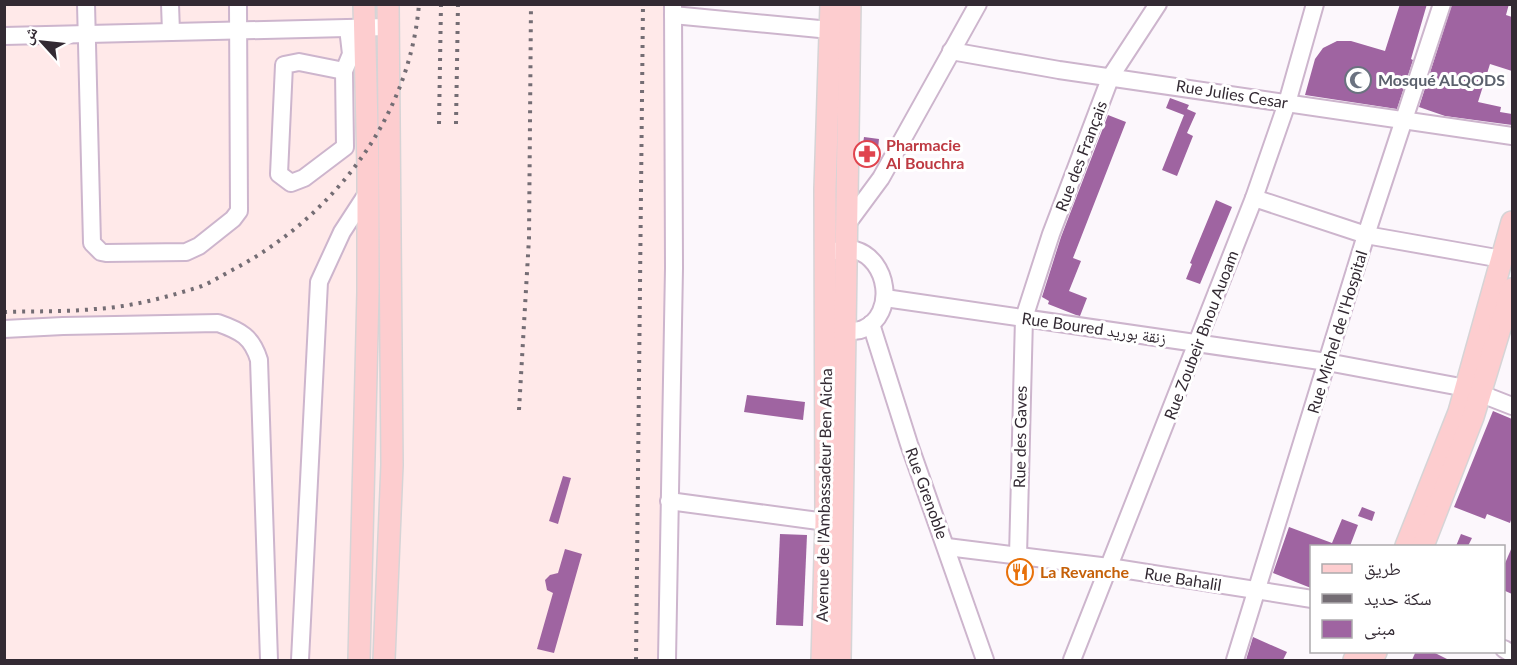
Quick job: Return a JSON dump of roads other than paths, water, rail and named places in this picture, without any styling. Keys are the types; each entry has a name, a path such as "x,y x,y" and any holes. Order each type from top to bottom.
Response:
{"main road":[{"path":"359,660 365,469 368,192 367,143 356,28 364,4"},
{"path":"384,660 392,465 388,4"},
{"name":"Avenue de l'Ambassadeur Ben Aicha","path":"822,660 826,522 825,252 831,4"},
{"name":"Avenue de l'Ambassadeur Ben Aicha","path":"840,660 850,4"},
{"path":"367,143 390,140"},
{"path":"1423,545 1442,500 1474,390 1512,222"},
{"path":"1406,545 1444,454 1474,390 1512,289"}],"street":[{"path":"86,4 92,243 101,252 106,253 186,252 199,246 233,219 240,207 238,4"},
{"path":"170,4 171,32"},
{"path":"848,224 886,170 978,4"},
{"name":"Rue des Français","path":"1024,318 1051,234 1111,76 1158,4"},
{"name":"Rue Zoubeir Bnou Auoam","path":"1072,660 1254,198 1287,103 1315,4"},
{"name":"Rue Michel de l'Hospital","path":"1235,660 1366,236 1442,4"},
{"path":"667,660 674,268 673,10 830,30"},
{"path":"4,36 388,27"},
{"path":"344,71 299,62 284,65 279,174 291,183 304,178 345,147 344,71 351,54 356,28"},
{"name":"Rue Julies Cesar","path":"951,51 1059,70 1512,136"},
{"path":"300,660 319,282 342,232 368,192"},
{"path":"1254,198 1366,236 1502,259"},
{"path":"825,252 848,249 856,250 867,256 878,268 884,285 885,298 882,308 871,324 862,330 825,330"},
{"name":"Rue Boured زنقة بوريد","path":"885,298 1327,362 1474,390 1512,406"},
{"name":"Rue des Gaves","path":"1018,556 1024,318"},
{"path":"4,329 218,323 239,332 255,346 259,360 269,660"},
{"name":"Rue Grenoble","path":"871,324 909,444 985,660"},
{"path":"669,501 826,522"},
{"name":"Rue Bahalil","path":"947,547 1109,567 1310,598"}],"railway":[{"path":"4,312 109,308 163,298 206,284 273,245 306,219 336,190 361,158 383,122 401,85 413,45 419,4"},
{"path":"439,124 441,4"},
{"path":"456,124 458,4"},
{"path":"519,410 529,238 531,4"},
{"path":"636,660 643,4"}],"place":[{"name":"Mosqué ALQODS","path":"1358,80"},
{"name":"Pharmacie Al Bouchra","path":"867,154"},
{"name":"La Revanche","path":"1020,572"}]}
